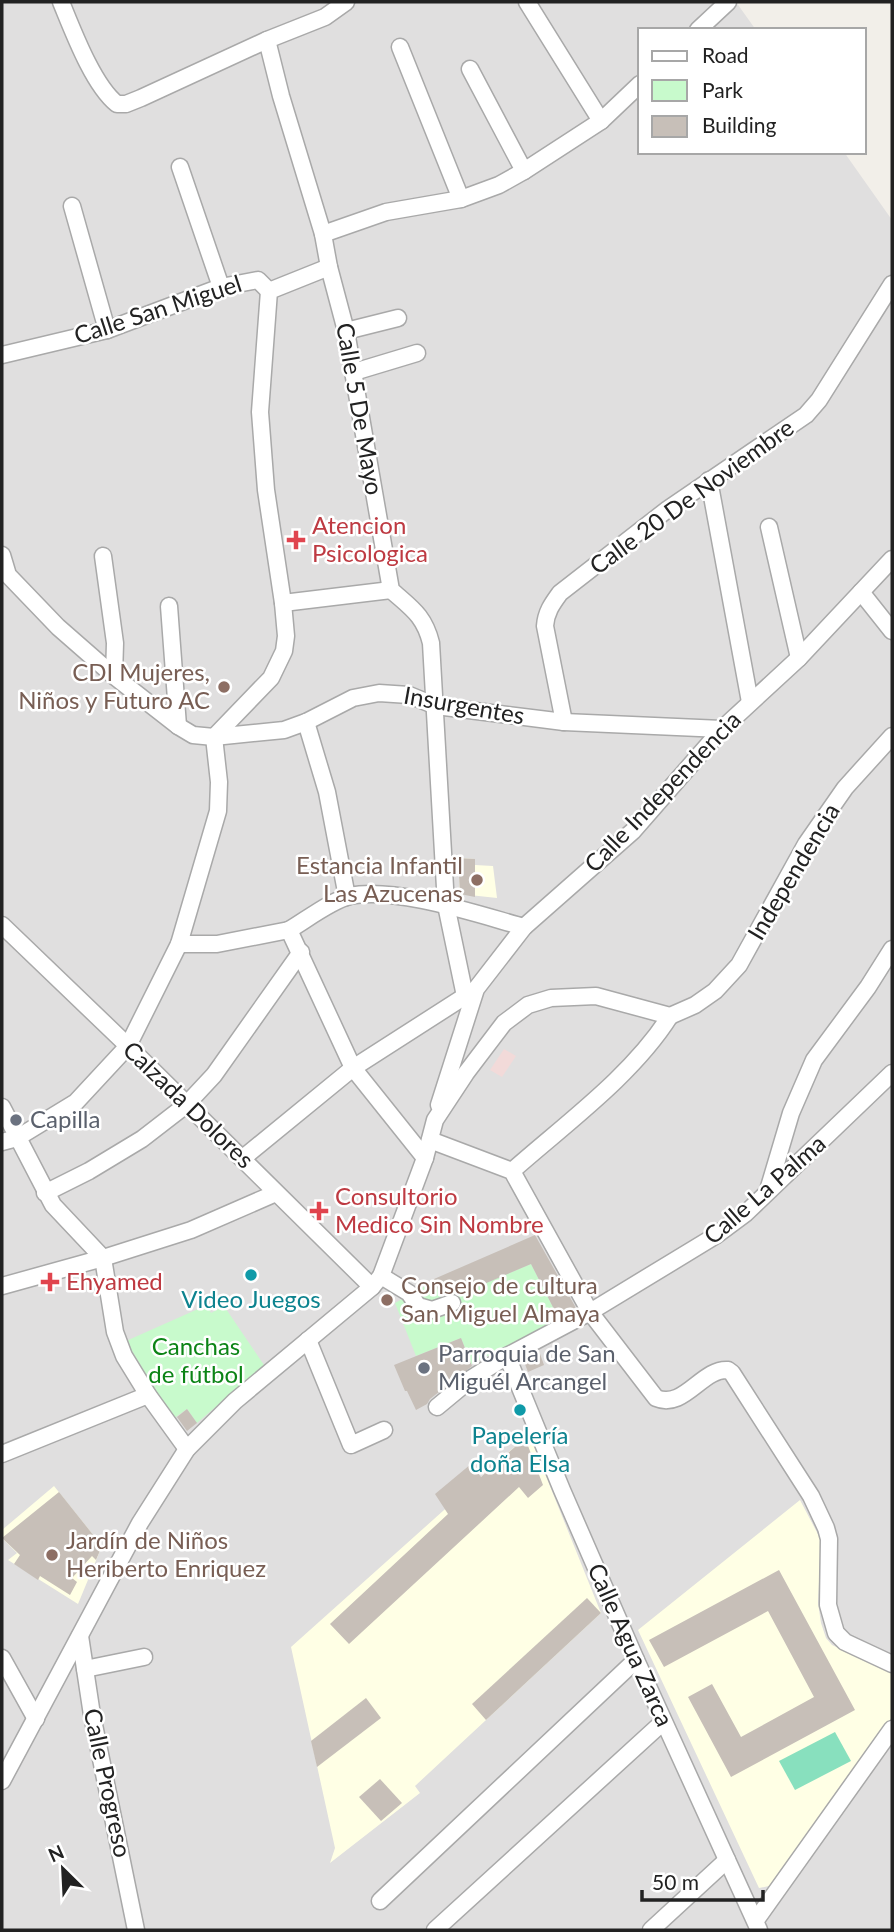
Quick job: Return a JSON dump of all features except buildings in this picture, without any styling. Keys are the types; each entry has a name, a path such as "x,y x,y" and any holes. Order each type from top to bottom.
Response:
{"street":[{"path":"61,2 101,88 117,104 126,104 141,98 267,40 325,18 346,2"},
{"path":"527,2 601,121"},
{"path":"700,28 727,2"},
{"name":"Calle 5 De Mayo","path":"267,40 323,234 346,331 391,590"},
{"path":"400,47 461,199"},
{"path":"470,69 524,171"},
{"path":"323,234 386,212 461,199 499,185 601,121 638,86"},
{"path":"180,167 221,287"},
{"path":"72,206 107,330"},
{"path":"9,1140 76,1102 128,1046 179,944 218,811 219,782 214,737 271,678 284,651 283,603 266,490 260,412 269,291 329,267"},
{"name":"Calle San Miguel","path":"2,355 107,330 221,287 258,280 269,291"},
{"name":"Calle 20 De Noviembre","path":"564,722 545,626 551,605 560,593 653,519 806,415 819,400 892,284"},
{"path":"346,331 398,318"},
{"path":"354,373 417,353"},
{"path":"709,480 750,702"},
{"path":"769,527 799,658"},
{"path":"2,555 5,582"},
{"path":"103,556 115,643 114,676"},
{"name":"Calle Independencia","path":"377,1281 425,1158 471,993 524,927 633,831 722,729 799,658 892,559"},
{"name":"Insurgentes","path":"5,582 114,676 193,735 214,737 267,733 306,722 353,698 379,693 409,695 436,706 564,722 722,729"},
{"path":"243,1158 352,1068 471,993 446,905 436,706 427,626 418,614 391,590 283,603"},
{"path":"861,592 892,631"},
{"path":"169,606 178,726"},
{"path":"306,722 327,792 347,897"},
{"name":"Independencia","path":"670,1016 695,1005 715,990 739,965 806,844 845,789 892,736"},
{"path":"179,944 217,943 289,930 347,897 368,893 446,905 524,927"},
{"name":"Calzada Dolores","path":"2,925 276,1193 377,1281 409,1293 418,1306 432,1310 452,1303"},
{"path":"289,930 352,1068 425,1158"},
{"path":"769,1189 791,1113 814,1060 869,987 892,949"},
{"path":"45,1193 89,1171 142,1139 186,1105 214,1075 300,952"},
{"name":"Calle Independencia","path":"435,1121 486,1045 504,1023 528,1005 551,998 596,996 670,1016"},
{"path":"512,1171 630,1067 656,1039 670,1016"},
{"name":"Calle La Palma","path":"437,1407 472,1378 507,1356 590,1312 715,1236 746,1213 892,1073"},
{"path":"2,1107 9,1140 60,1214 103,1258 115,1332 124,1356 187,1449"},
{"path":"430,1140 512,1171 590,1312 656,1398 670,1400 681,1396 718,1371 728,1370 732,1373 805,1487 826,1528 829,1539 828,1605 836,1633 845,1642 892,1664"},
{"path":"2,1286 191,1230 276,1193"},
{"path":"2,1781 141,1523 187,1449 235,1401 377,1281"},
{"path":"308,1340 351,1445 384,1430"},
{"name":"Calle Agua Zarca","path":"507,1356 663,1722 758,1925"},
{"path":"2,1454 148,1395"},
{"name":"Calle Progreso","path":"80,1636 136,1930"},
{"path":"85,1669 145,1657"},
{"path":"380,1901 636,1660"},
{"path":"3,1664 36,1720"},
{"path":"435,1930 663,1722"},
{"path":"758,1925 892,1729"},
{"path":"651,1930 727,1860"}],"shaded area":[{"path":"2,2 736,2 755,28 638,28 638,154 845,154 892,220 892,1930 2,1930"},
{"name":"Estancia Infantil Las Azucenas","path":"458,858 475,859 475,865 493,866 497,898 460,894"},
{"path":"504,1049 516,1056 502,1077 490,1070"},
{"path":"529,1434 601,1613 415,1786 420,1793 330,1863 335,1848 291,1647"},
{"path":"54,1486 102,1546 78,1604 8,1560 17,1553 2,1538 2,1530"},
{"path":"800,1500 821,1540 818,1603 826,1638 832,1645 892,1673 892,1717 769,1886 759,1888 638,1630"}],"green space":[{"path":"531,1264 560,1321 471,1364 461,1338 416,1356 395,1303 434,1281 443,1301"},
{"name":"Canchas de fútbol","path":"207,1305 211,1313 224,1306 264,1365 197,1423 187,1409 173,1419 126,1341"},
{"path":"835,1732 851,1761 795,1790 779,1761"}],"place":[{"name":"Atencion Psicologica","path":"296,540"},
{"name":"CDI Mujeres, Niños y Futuro AC","path":"224,687"},
{"name":"Estancia Infantil Las Azucenas","path":"477,880"},
{"name":"Capilla","path":"16,1120"},
{"name":"Consultorio Medico Sin Nombre","path":"319,1211"},
{"name":"Video Juegos","path":"251,1275"},
{"name":"Ehyamed","path":"50,1282"},
{"name":"Consejo de cultura San Miguel Almaya","path":"387,1300"},
{"name":"Parroquia de San Miguél Arcangel","path":"424,1368"},
{"name":"Papelería doña Elsa","path":"520,1410"},
{"name":"Jardín de Niños Heriberto Enriquez","path":"52,1555"}]}
